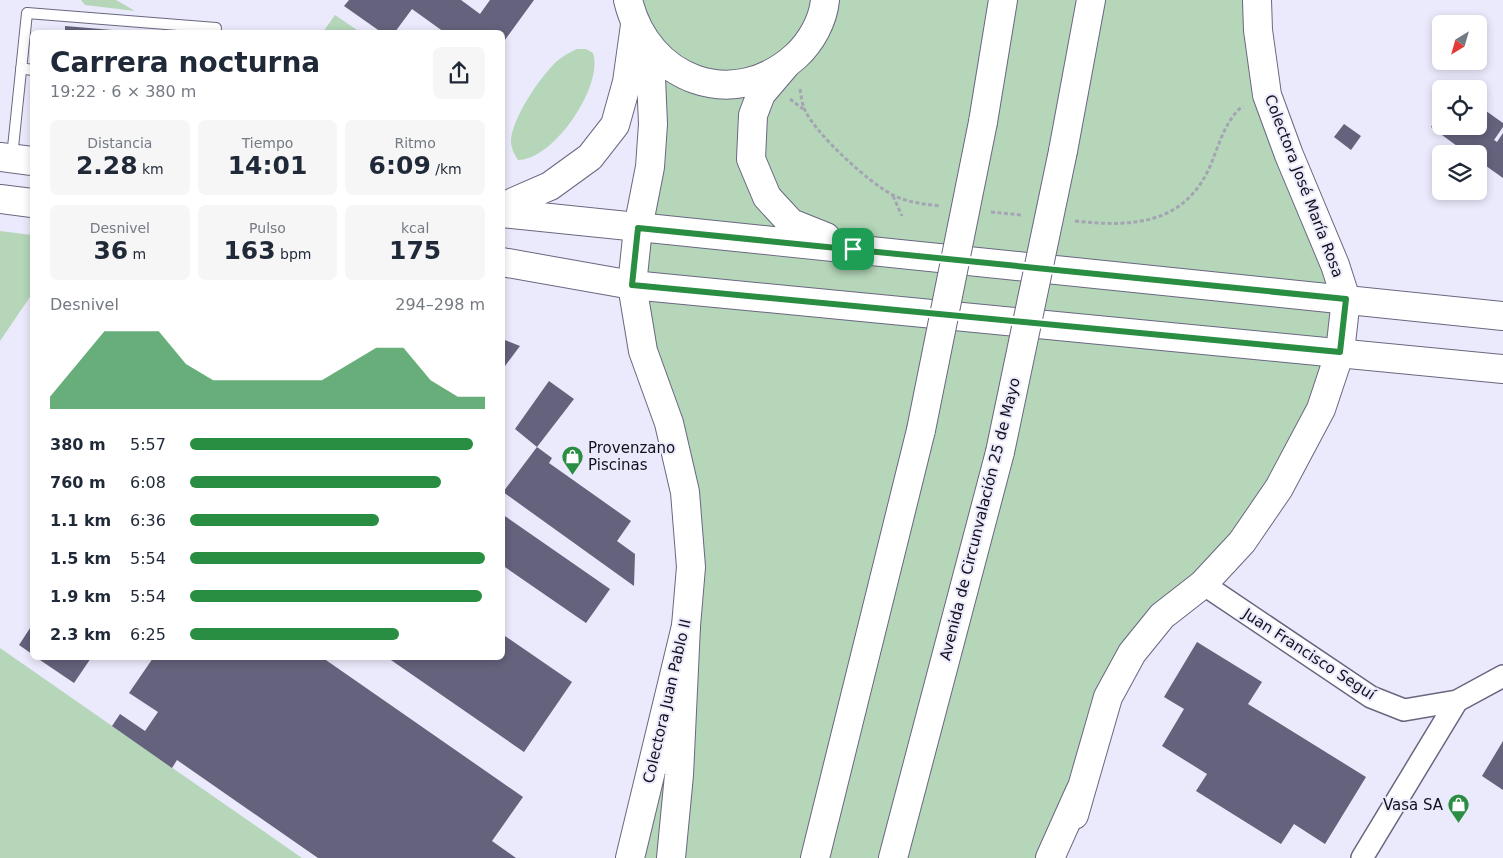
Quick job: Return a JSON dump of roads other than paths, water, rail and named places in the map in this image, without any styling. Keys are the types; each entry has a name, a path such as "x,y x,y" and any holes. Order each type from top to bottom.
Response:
{"main road":[{"path":"825,0 817,27 794,58 761,94 753,115 751,159 767,197 792,223 853,249"},
{"path":"815,858 921,430 983,122 1003,0"},
{"name":"Avenida de Circunvalación 25 de Mayo","path":"893,858 1000,452 1063,151 1091,0"},
{"name":"Colectora José María Rosa","path":"1063,858 1080,791 1108,697 1132,653 1162,616 1203,584 1242,542 1279,488 1321,409 1340,352 1346,299 1335,265 1290,155 1268,94 1258,30 1257,0"},
{"path":"636,22 659,58 678,72 698,81 720,84 743,84 765,78 794,58"},
{"path":"505,207 550,186 590,157 615,125 627,82 636,22"},
{"name":"Colectora Juan Pablo II","path":"630,858 686,626 691,567 685,492 668,423 643,351 632,285 638,228 650,167 653,124 651,78 636,22"},
{"path":"0,199 30,203"},
{"path":"505,212 638,228 1503,316"},
{"path":"505,263 632,285 1503,369"},
{"path":"671,858 679,775 686,626"},
{"path":"1050,858 1080,791"}],"street":[{"name":"Juan Francisco Seguí","path":"1203,584 1372,697 1404,710 1457,701 1503,676"},
{"path":"1362,858 1457,701"}],"lane":[{"path":"15,159 20,68 27,13 216,28 216,30"},
{"path":"20,68 30,70"}],"place":[{"name":"Provenzano Piscinas","path":"572,476"},
{"name":"Vasa SA","path":"1459,824"}]}
